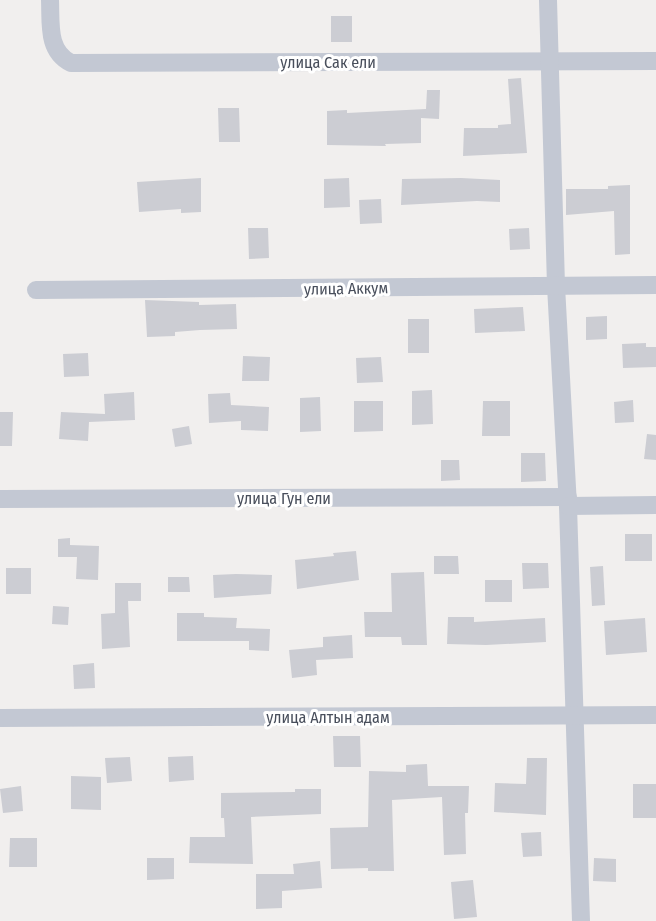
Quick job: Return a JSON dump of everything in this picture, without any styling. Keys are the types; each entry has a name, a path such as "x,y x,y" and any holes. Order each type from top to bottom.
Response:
{"street":[{"name":"улица Сак ели","path":"50,0 53,45 59,57 71,63 656,61"},
{"path":"548,0 556,286 568,502 580,921"},
{"name":"улица Аккум","path":"36,290 656,285"},
{"name":"улица Гун ели","path":"0,499 568,502 656,505"},
{"name":"улица Алтын адам","path":"0,718 656,715"}],"building":[{"path":"331,16 352,16 352,42 331,42"},
{"path":"521,78 527,153 463,156 464,128 498,128 498,125 511,124 508,79"},
{"path":"427,90 440,90 439,119 421,118 421,143 385,144 386,146 327,145 327,111 347,110 347,113 426,109"},
{"path":"218,108 239,108 240,142 219,142"},
{"path":"201,178 201,212 181,213 181,209 139,212 137,182"},
{"path":"349,178 350,207 324,208 324,179"},
{"path":"402,179 500,180 500,202 401,205"},
{"path":"630,185 630,254 615,255 614,211 566,215 566,189 608,189 608,186"},
{"path":"381,199 382,223 360,224 359,200"},
{"path":"248,228 268,228 269,258 249,259"},
{"path":"529,228 530,249 510,250 509,229"},
{"path":"145,300 199,302 199,305 236,304 237,329 175,332 175,336 147,337"},
{"path":"523,307 525,331 475,333 474,309"},
{"path":"607,316 607,339 586,340 586,317"},
{"path":"408,319 429,319 429,353 408,353"},
{"path":"646,343 646,347 656,347 656,367 623,368 622,344"},
{"path":"88,353 89,376 64,377 63,354"},
{"path":"243,356 270,357 269,381 242,381"},
{"path":"381,357 383,382 357,383 356,358"},
{"path":"432,390 433,424 412,425 412,391"},
{"path":"134,392 135,420 89,422 88,441 59,439 61,412 105,414 104,394"},
{"path":"230,393 231,405 269,407 268,431 241,430 241,421 209,423 208,394"},
{"path":"320,397 321,431 300,432 300,398"},
{"path":"633,400 634,422 615,423 614,402"},
{"path":"354,401 383,401 383,431 354,432"},
{"path":"483,401 510,401 510,436 482,436"},
{"path":"0,412 13,412 12,446 0,446"},
{"path":"189,426 192,444 175,447 172,429"},
{"path":"647,434 656,435 656,460 644,459"},
{"path":"521,453 545,453 546,481 521,482"},
{"path":"441,460 459,460 460,480 441,481"},
{"path":"625,534 652,534 652,561 625,561"},
{"path":"70,538 70,545 99,546 98,580 76,579 77,557 58,557 58,539"},
{"path":"356,551 359,580 297,589 295,560"},
{"path":"434,556 458,556 459,574 434,574"},
{"path":"522,563 548,563 549,588 523,589"},
{"path":"603,566 605,605 592,606 590,567"},
{"path":"6,568 31,568 31,594 6,594"},
{"path":"424,572 427,645 402,645 401,637 365,637 364,612 392,612 391,573"},
{"path":"213,575 272,575 271,594 214,598"},
{"path":"168,577 189,577 190,592 168,592"},
{"path":"485,580 512,580 512,602 485,602"},
{"path":"115,583 141,583 141,601 128,601 130,647 102,649 101,614 115,613"},
{"path":"53,606 69,607 68,625 52,624"},
{"path":"177,613 204,613 204,617 237,618 236,628 270,629 269,651 249,650 249,641 177,641"},
{"path":"448,617 474,617 474,622 545,618 546,642 447,644"},
{"path":"645,618 647,652 606,655 604,621"},
{"path":"352,635 353,658 316,660 317,675 292,678 289,650 323,647 323,637"},
{"path":"94,663 95,688 74,689 73,665"},
{"path":"333,736 360,736 361,767 334,767"},
{"path":"193,756 194,780 169,782 168,757"},
{"path":"130,757 132,781 107,783 105,758"},
{"path":"527,758 547,758 546,815 494,812 495,783 526,784"},
{"path":"427,764 428,786 469,786 468,813 465,813 466,854 444,855 442,797 392,800 394,871 368,871 368,868 331,869 330,828 368,827 369,771 406,772 406,765"},
{"path":"71,776 101,777 101,810 71,809"},
{"path":"633,784 656,784 656,818 633,818"},
{"path":"21,786 23,811 3,813 0,789"},
{"path":"295,789 321,789 321,814 251,817 253,864 189,863 190,837 225,837 224,818 221,818 221,793 295,792"},
{"path":"541,832 542,856 523,857 521,833"},
{"path":"10,838 37,838 37,867 9,867"},
{"path":"147,858 174,858 174,879 147,880"},
{"path":"594,858 616,859 616,882 593,881"},
{"path":"320,861 322,888 282,891 282,908 256,909 256,874 294,874 293,864"},
{"path":"473,880 477,917 454,919 451,882"}]}
